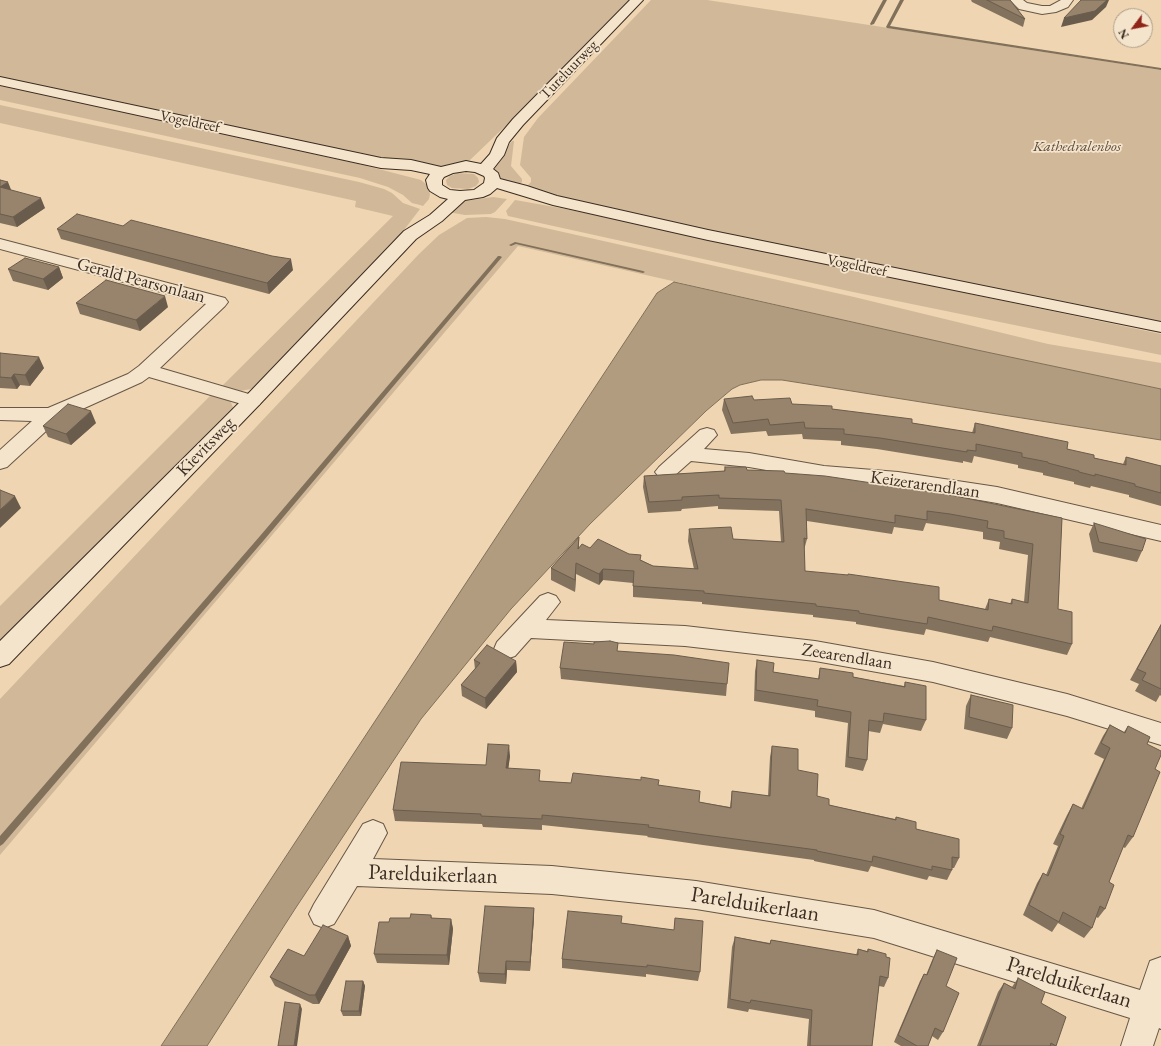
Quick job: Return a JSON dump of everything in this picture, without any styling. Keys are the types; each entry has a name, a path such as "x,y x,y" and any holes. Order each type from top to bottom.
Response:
{"street":[{"name":"Tureluurweg","path":"466,166 483,152 502,141 518,122 637,0"},
{"path":"1016,0 1023,6 1042,10 1052,9 1064,4 1067,0"},
{"name":"Vogeldreef","path":"0,81 380,163 403,173 439,181 453,196 460,196"},
{"name":"Tureluurweg","path":"487,181 502,141"},
{"path":"439,181 457,167 466,166"},
{"name":"Vogeldreef","path":"466,166 514,198 554,200 863,267 1161,326"},
{"name":"Kievitsweg","path":"410,235 439,181"},
{"path":"460,196 469,196 487,181"},
{"name":"Kievitsweg","path":"0,657 252,401 410,235 436,218 460,196"},
{"name":"Gerald Pearsonlaan","path":"0,244 219,302 146,370"},
{"path":"0,462 51,415 135,378 146,370 252,401"},
{"path":"0,414 51,415"},
{"path":"666,472 707,436"},
{"name":"Keizerarendlaan","path":"686,454 749,460 824,473 905,480 997,495 1161,533"},
{"path":"506,649 548,602"},
{"name":"Zeearendlaan","path":"525,628 685,636 815,650 933,672 1067,705 1161,734"},
{"name":"Parelduikerlaan","path":"324,914 373,833"},
{"name":"Parelduikerlaan","path":"350,872 552,880 696,895 874,924 1155,1010"},
{"path":"1136,1046 1155,1010 1161,972"}],"green space":[{"path":"0,0 630,0 520,112 470,160 440,167 427,166 341,150 0,78"},
{"name":"Kathedralenbos","path":"651,0 707,0 1161,70 1161,322 680,224 577,201 526,187 531,182 531,178 520,165 524,137 538,118"},
{"path":"0,85 363,165 421,180 427,185 430,194 429,199 423,206 412,203 403,195 388,187 360,178 0,100"},
{"path":"0,105 359,182 384,189 392,193 403,203 420,209 391,247 256,388 240,391 222,386 393,216 355,207 356,201 0,123"},
{"path":"512,141 514,141 511,166 522,179 522,182 518,186 502,181 493,167"},
{"path":"457,173 474,174 478,178 479,182 476,186 468,189 452,188 447,185 446,180 450,176"},
{"path":"493,197 507,199 495,212 491,214 465,215 448,212 459,203 465,201"},
{"path":"515,200 566,209 1161,334 1161,355 853,292 508,216 506,211"},
{"path":"486,217 505,219 854,297 1048,344 1161,363 1161,389 977,350 518,246 0,855 0,699 419,254 439,235 467,218"},
{"path":"211,395 230,400 234,410 0,647 0,606"}],"shaded area":[{"path":"674,282 977,350 1161,389 1161,440 782,380 761,380 740,385 732,389 706,411 590,524 511,609 421,719 295,909 207,1046 161,1046 657,293"}],"building":[{"path":"987,0 1010,0 1025,19"},
{"path":"1081,0 1107,0 1095,11 1064,18"},
{"path":"0,180 8,182 0,187"},
{"path":"0,187 41,198 13,217 0,214"},
{"path":"77,214 123,226 131,220 272,256 291,259 267,283 57,229"},
{"path":"25,258 59,267 43,279 8,269"},
{"path":"106,280 165,296 136,320 76,303"},
{"path":"0,353 39,357 25,375 14,374 11,378 0,377"},
{"path":"752,396 754,400 790,398 792,404 832,406 832,409 912,419 912,423 975,433 975,423 1068,442 1067,449 1094,455 1094,458 1126,465 1126,457 1161,466 1161,493 1135,486 1135,484 1095,474 1095,476 1048,462 1022,457 1022,453 976,444 976,451 967,450 967,452 880,438 844,434 844,429 805,428 804,422 770,425 768,419 733,423 724,399"},
{"path":"68,404 91,411 66,434 43,426"},
{"path":"725,467 746,467 747,470 784,471 785,473 825,476 946,494 1062,518 1058,609 1072,612 1072,644 993,626 992,631 928,617 927,624 859,613 859,611 816,606 816,604 704,593 704,591 633,586 634,571 603,569 599,574 576,563 575,580 551,568 579,537 578,549 582,544 590,548 598,539 629,554 641,555 640,560 653,566 698,569 689,529 731,527 733,539 784,542 781,500 719,498 719,495 682,497 682,500 649,502 644,476 725,471","holes":["806,509 895,523 895,515 927,520 927,511 950,514 988,521 987,528 1004,531 1004,538 1033,544 1028,603 1012,599 1012,604 989,599 988,610 939,600 939,587 848,574 805,571 804,538 807,539"]},
{"path":"0,490 15,496 0,510"},
{"path":"1094,523 1146,539 1142,551 1099,542"},
{"path":"1161,625 1161,689 1142,680 1146,673 1137,669"},
{"path":"610,641 618,643 617,651 674,655 729,663 727,684 560,668 564,642 594,644 594,642"},
{"path":"487,645 516,661 485,698 461,685 480,663 474,660"},
{"path":"757,660 774,663 773,672 819,679 820,668 853,673 853,677 905,687 905,682 926,686 926,720 884,713 883,722 869,720 867,760 848,757 851,712 817,706 818,700 756,690"},
{"path":"971,695 1013,705 1012,728 969,717"},
{"path":"1110,725 1125,733 1128,726 1150,737 1147,744 1161,751 1161,755 1155,769 1160,772 1133,837 1128,835 1109,882 1114,885 1105,909 1100,906 1092,928 1063,912 1059,922 1029,905 1043,873 1048,876 1064,836 1060,834 1073,804 1083,809 1110,748 1101,743"},
{"path":"488,744 509,745 506,768 540,770 539,781 571,783 573,773 641,780 641,777 659,780 658,785 700,791 699,802 731,808 732,791 770,796 772,746 798,749 798,770 818,774 817,796 829,799 829,805 896,820 896,817 916,822 916,829 959,839 959,858 952,857 952,870 932,866 932,870 873,856 872,862 817,850 648,827 649,825 542,815 542,819 481,816 481,814 393,810 401,762 486,765"},
{"path":"485,906 534,908 530,962 506,961 505,974 478,973"},
{"path":"568,911 622,916 621,923 674,930 675,918 703,921 700,972 647,965 647,967 562,959"},
{"path":"411,914 431,915 431,918 451,919 447,955 374,954 379,922 389,922 390,918 410,918"},
{"path":"323,925 348,936 315,995 309,995 270,977 288,949 304,956"},
{"path":"735,937 770,944 771,940 858,955 858,949 868,952 868,949 886,954 886,957 890,958 888,978 880,976 872,1046 810,1046 812,1010 751,1000 750,1003 730,999"},
{"path":"937,950 957,958 946,986 959,993 943,1032 935,1028 928,1046 917,1046 898,1035 924,974 927,975"},
{"path":"1018,978 1045,992 1041,1003 1066,1017 1056,1046 1051,1043 1050,1046 980,1046 1004,983 1015,989"},
{"path":"346,981 363,981 359,1011 341,1011"},
{"path":"285,1002 300,1004 294,1046 278,1046"}],"waterway":[{"path":"872,24 885,0"},
{"path":"902,0 888,27 1161,69"},
{"path":"511,245 515,243 643,272"},
{"path":"0,842 262,538 500,257"}]}
